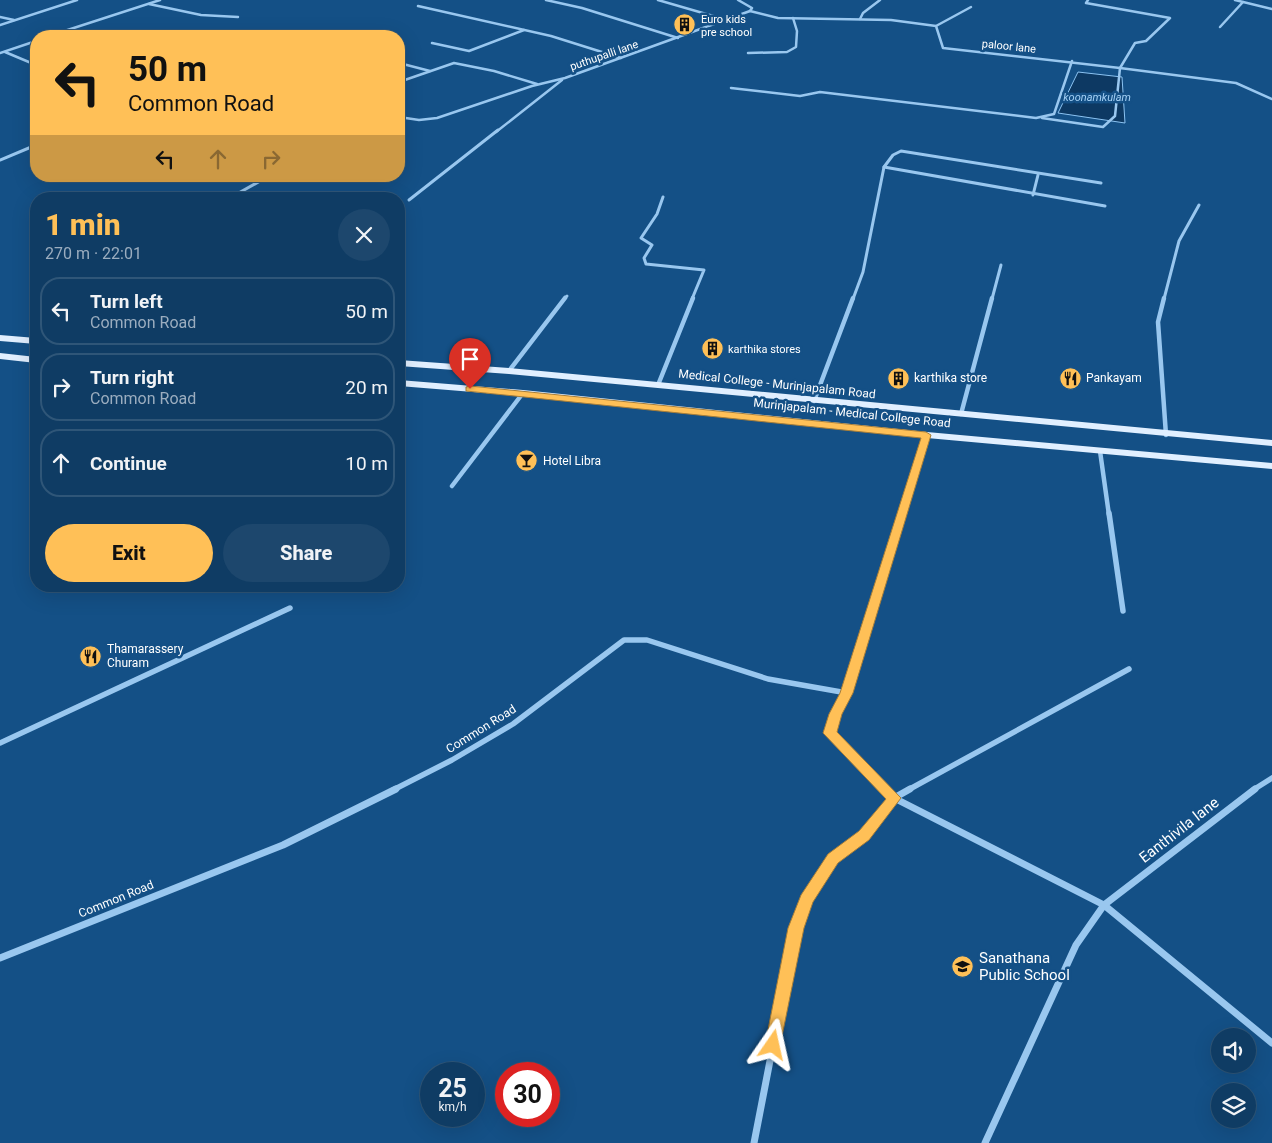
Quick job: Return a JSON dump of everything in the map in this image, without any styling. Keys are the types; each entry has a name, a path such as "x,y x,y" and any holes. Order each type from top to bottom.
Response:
{"main road":[{"path":"0,338 30,340"},
{"path":"0,356 30,359"},
{"name":"Medical College - Murinjapalam Road","path":"405,363 509,371 1166,435 1272,443"},
{"name":"Murinjapalam - Medical College Road","path":"405,384 523,393 926,435 1272,466"}],"street":[{"path":"0,25 77,0"},
{"path":"68,30 160,0"},
{"path":"546,0 582,8 678,38"},
{"path":"658,0 727,20"},
{"path":"738,0 750,6 752,8 750,11 778,18 860,19 936,26 971,8"},
{"path":"860,19 863,14 880,0"},
{"path":"731,88 800,96 820,92 1103,127 1115,116 1120,68 1135,43 1146,41 1170,18 1086,3 1088,0"},
{"path":"1235,0 1272,9"},
{"path":"1220,27 1243,2"},
{"path":"149,4 201,15 238,17"},
{"path":"418,6 525,30 622,58"},
{"name":"puthupalli lane","path":"405,118 419,120 442,116 539,84 566,78 750,11"},
{"path":"0,17 14,20"},
{"path":"748,54 787,52 796,47 797,31 793,18"},
{"name":"paloor lane","path":"936,26 943,48 1072,61 1236,83 1272,99"},
{"path":"432,42 469,51 525,30"},
{"path":"0,53 30,43"},
{"path":"4,52 30,63"},
{"path":"1036,118 1054,114 1072,61"},
{"path":"405,80 454,63 494,71 539,84"},
{"path":"405,65 430,71"},
{"path":"409,200 566,78"},
{"path":"0,160 30,148"},
{"path":"814,401 862,272 884,166 893,155 901,151 1038,175 1101,183"},
{"path":"884,166 1033,195 1105,206"},
{"path":"1033,195 1038,175"},
{"path":"240,192 258,182"},
{"path":"658,385 704,270 646,264 644,258 652,245 641,238 657,214 663,197"},
{"path":"1166,435 1158,322 1179,242 1199,205"},
{"path":"961,414 1001,265"},
{"path":"509,371 567,296"},
{"path":"452,486 523,393"},
{"path":"926,435 847,693 836,714 830,733 894,798 1104,905 1272,1043"},
{"path":"1100,451 1123,611"},
{"path":"0,743 290,608"},
{"name":"Common Road","path":"0,958 283,845 404,785 452,760 513,724 624,640 647,640 768,679 847,693"},
{"path":"754,1143 796,928 806,900 833,858 864,836 894,798 1129,669"},
{"name":"Eanthivila lane","path":"985,1143 1076,945 1104,905 1237,801 1272,778"}],"water":[{"name":"koonamkulam","path":"1078,72 1122,77 1125,123 1058,113"}],"place":[{"name":"Euro kids pre school","path":"685,25"},
{"name":"karthika stores","path":"712,349"},
{"name":"karthika store","path":"898,378"},
{"name":"Pankayam","path":"1070,378"},
{"name":"Hotel Libra","path":"527,461"},
{"name":"Thamarassery Churam","path":"91,656"},
{"name":"Sanathana Public School","path":"963,967"}],"route":[{"path":"470,389 926,435 847,693 836,714 830,733 894,798 864,836 833,858 806,900 796,928 773,1045"}]}
